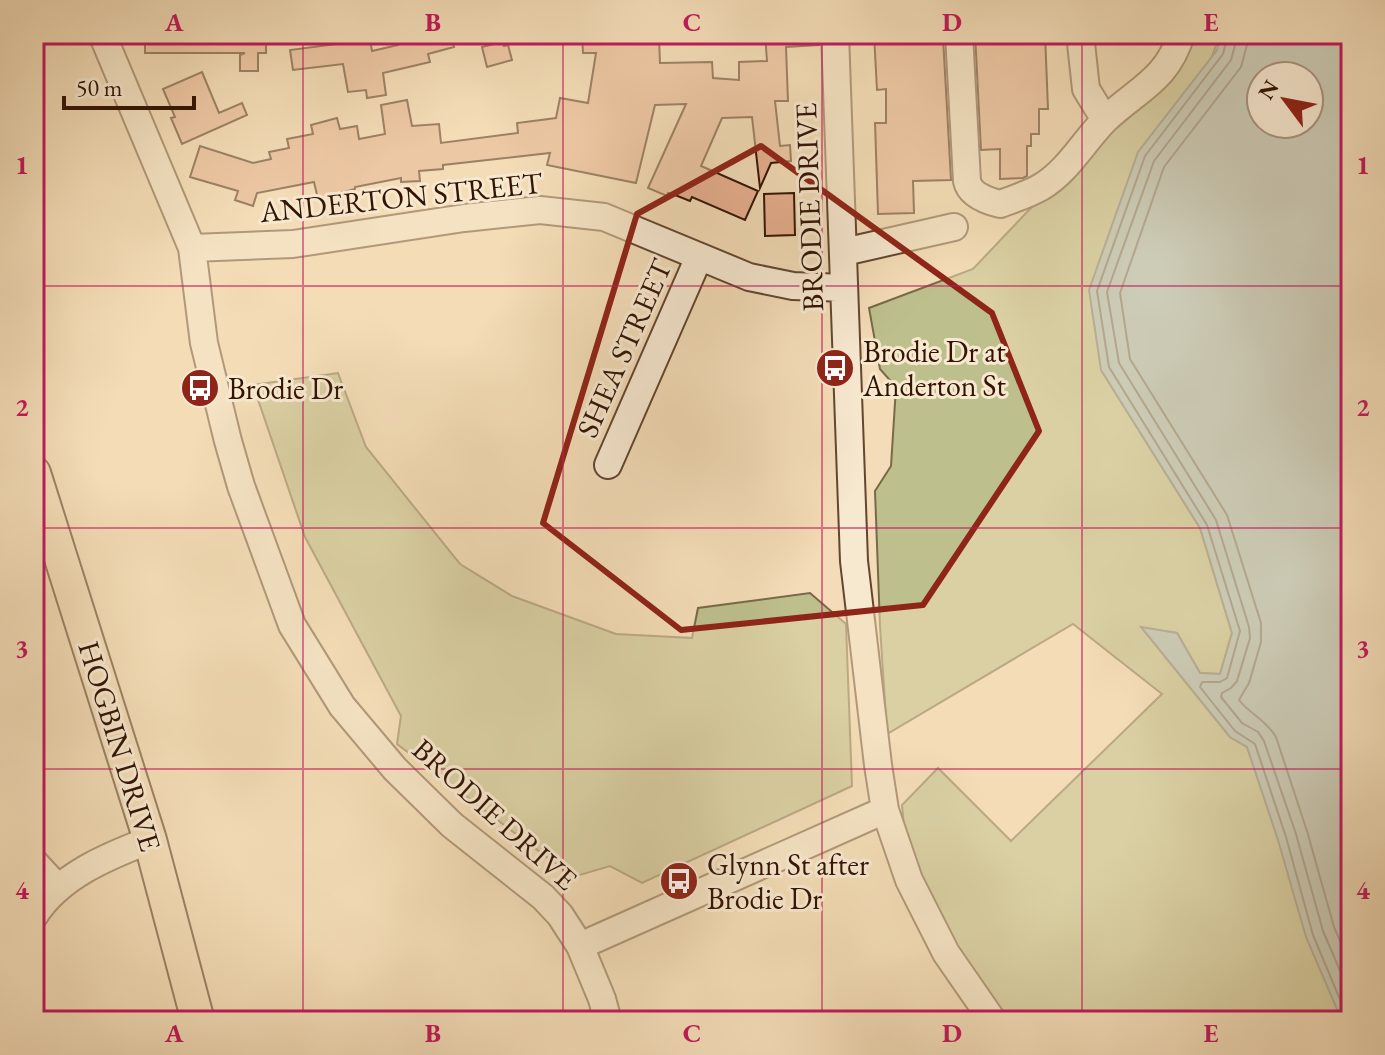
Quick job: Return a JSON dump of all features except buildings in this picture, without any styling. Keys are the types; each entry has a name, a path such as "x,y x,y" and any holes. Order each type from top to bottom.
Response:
{"main road":[{"name":"HOGBIN DRIVE","path":"34,473 150,840 198,1021"}],"street":[{"name":"BRODIE DRIVE","path":"102,34 192,248 204,343 228,441 241,486 292,625 342,706 395,769 452,825 543,897 560,915 580,946 608,1021"},
{"name":"BRODIE DRIVE","path":"835,34 854,561 885,810 909,880 925,915 946,953 993,1021"},
{"path":"959,34 968,188 1000,204 1041,187 1063,169 1105,120 1156,81 1172,58 1181,34"},
{"path":"1080,34 1086,89 1105,120"},
{"name":"ANDERTON STREET","path":"192,248 293,244 464,218 540,210 604,217 749,277 793,286 844,288"},
{"path":"844,252 954,227"},
{"name":"SHEA STREET","path":"608,465 699,257"},
{"path":"580,946 885,810"},
{"path":"34,916 58,888 116,853 150,840"},
{"path":"34,862 58,888"}],"highlighted area":[{"path":"761,146 992,313 1039,431 923,605 681,630 543,523 637,214"}],"green space":[{"path":"1186,34 1220,34 1101,370 1200,528 1232,633 1220,674 1200,673 1177,633 1142,628 1230,737 1247,747 1342,1021 993,1021 909,880 902,805 938,768 1011,841 1162,694 1073,624 887,734 875,491 891,466 896,387 880,369 869,308 973,269 1027,212 1175,72"},
{"path":"338,373 366,447 460,564 512,596 616,634 692,638 698,608 810,593 846,624 852,786 642,883 610,866 573,877 397,744 401,716 305,537 253,385"}],"water":[{"path":"1220,34 1351,34 1351,1021 1342,1021 1306,937 1247,747 1230,737 1141,627 1177,633 1200,673 1220,674 1232,633 1200,528 1101,370 1089,290 1138,152 1217,50"}],"place":[{"name":"Brodie Dr at Anderton St","path":"835,368"},
{"name":"Brodie Dr","path":"200,388"},
{"name":"Glynn St after Brodie Dr","path":"679,881"}]}
